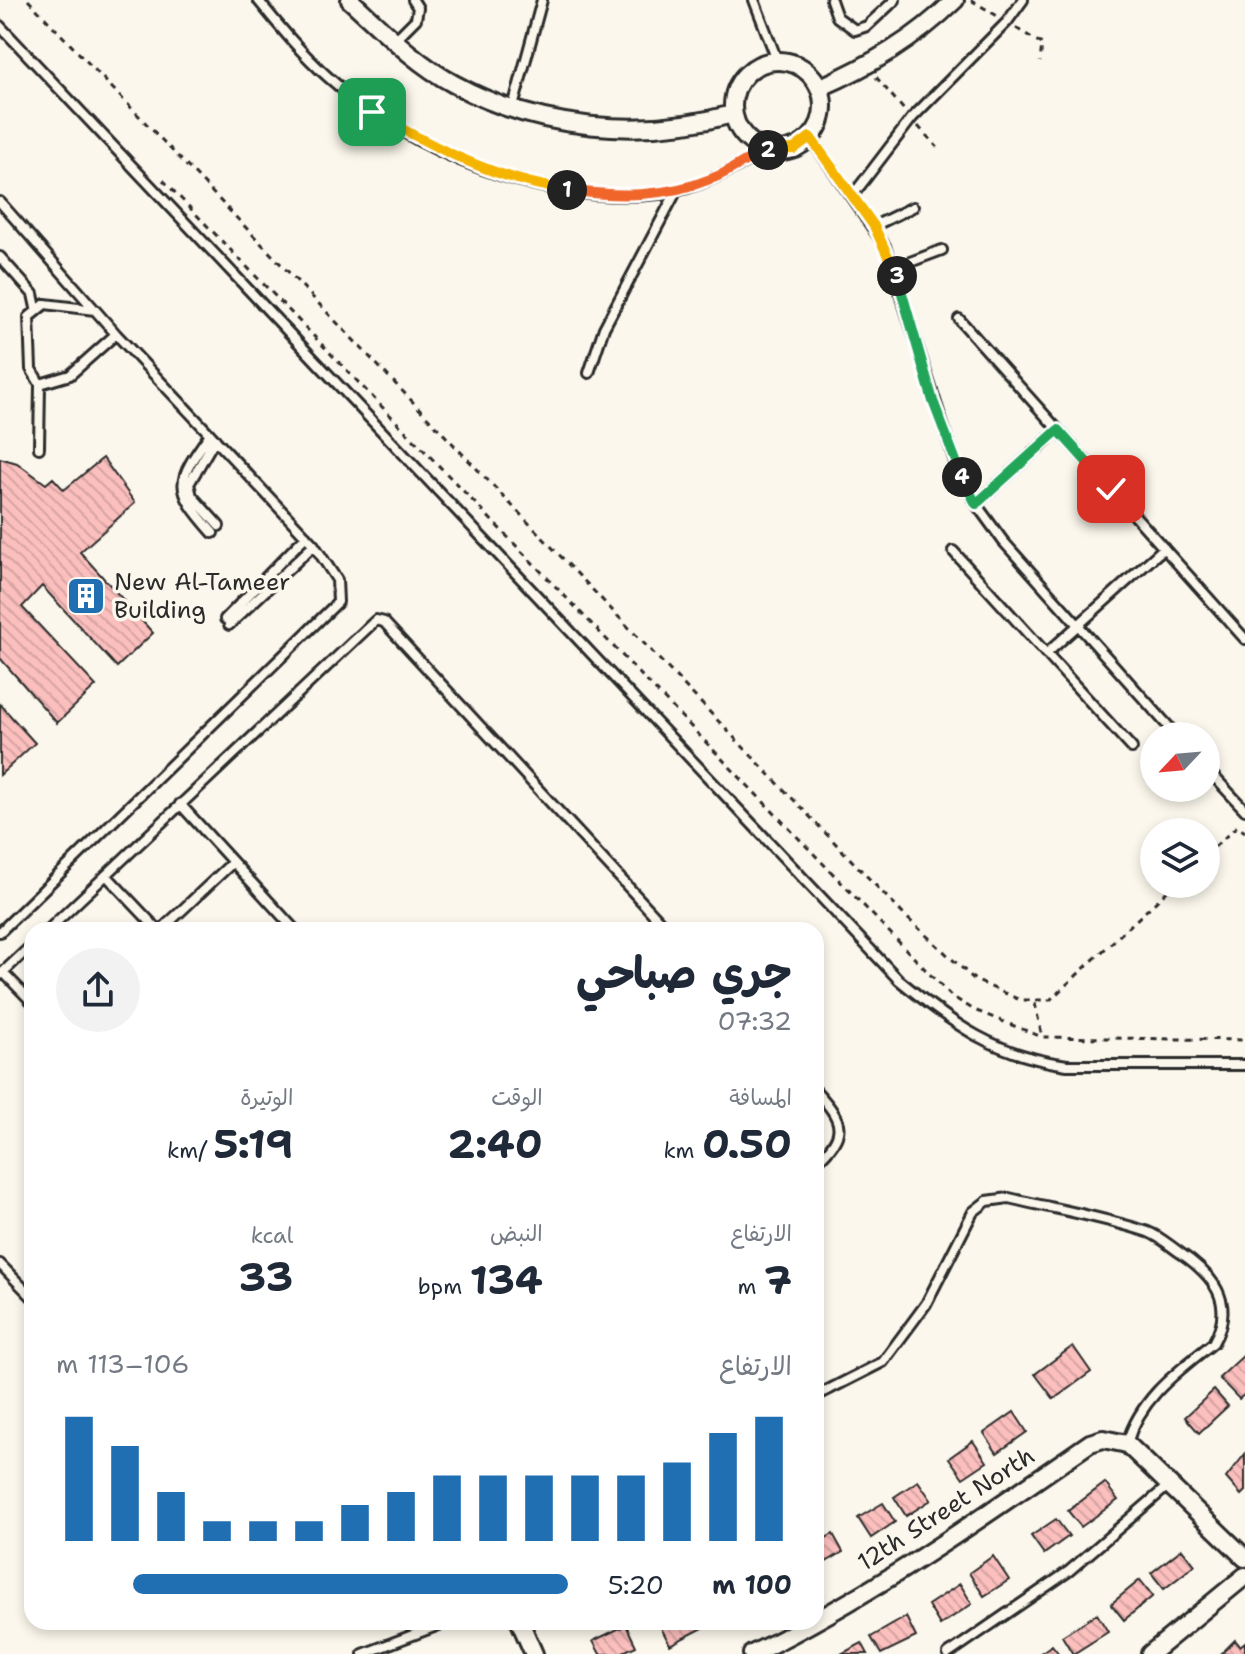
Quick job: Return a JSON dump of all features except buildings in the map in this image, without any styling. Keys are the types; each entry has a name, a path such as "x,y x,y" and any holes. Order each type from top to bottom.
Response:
{"street":[{"path":"350,0 394,41 455,85 513,107 585,125 623,130 686,126 733,114"},
{"path":"819,88 867,67 924,30 955,0"},
{"path":"777,60 800,66 819,88 823,113 810,137 794,149 766,150 744,136 733,114 733,99 742,77 762,63 777,60"},
{"name":"12th Street North","path":"824,1618 949,1540 1090,1443 1103,1439 1127,1444"},
{"path":"1127,1444 1243,1551"},
{"path":"1150,1654 1245,1576"},
{"path":"524,1630 534,1654"},
{"name":"12th Street North","path":"752,1654 803,1630"}],"lane":[{"path":"258,0 327,77 372,112 434,148 547,187 609,196 677,190 714,178 766,150"},
{"path":"394,41 416,19 418,8 413,0"},
{"path":"513,107 542,0"},
{"path":"754,0 777,60"},
{"path":"831,0 837,17 855,30 867,26 895,0"},
{"path":"853,195 912,118 1007,22 1023,0"},
{"path":"0,26 899,980 956,1025 981,1040 1005,1052 1038,1061 1067,1065 1245,1065"},
{"path":"810,137 874,226 894,268 942,427 956,465 976,504 1003,541 1164,722"},
{"path":"589,373 604,328 677,190"},
{"path":"0,202 116,334 314,545 337,580 338,602 331,613 0,932"},
{"path":"874,226 913,207"},
{"path":"894,268 942,250"},
{"path":"0,257 33,294 36,308"},
{"path":"39,448 40,384 31,369 29,317 36,308 45,304 95,310"},
{"path":"959,319 1245,639"},
{"path":"40,384 70,375 116,334"},
{"path":"976,504 1058,430"},
{"path":"212,437 189,484 192,496 216,529"},
{"path":"306,536 227,622 314,545"},
{"path":"1046,654 1164,548"},
{"path":"953,551 1132,748"},
{"path":"56,922 369,624 380,620 661,922"},
{"path":"1220,783 1245,810"},
{"path":"180,804 288,922"},
{"path":"168,922 233,862"},
{"path":"106,875 151,922"},
{"path":"24,952 2,973 24,994"},
{"path":"824,1101 837,1117 840,1129 833,1147 824,1155"},
{"path":"824,1392 883,1362 926,1304 973,1212 987,1201 1009,1198 1151,1233 1201,1267 1213,1280 1223,1304 1218,1334 1213,1343 1148,1400 1127,1444"},
{"path":"0,1264 24,1289"},
{"path":"948,1654 1069,1571 1169,1485"},
{"path":"363,1654 426,1630"}],"path":[{"path":"28,0 904,915 975,980 1020,1000 1035,1003 1050,1000 1160,898"},
{"path":"867,67 937,147"},
{"path":"158,175 910,958 950,995 974,1010 1042,1037 1245,1040"},
{"path":"1220,842 1237,826 1245,832"},
{"path":"1035,1003 1042,1037"}],"place":[{"name":"New Al-Tameer Building","path":"86,596"}],"route":[{"path":"372,112 434,148 494,172 547,187 609,196 662,194 693,186 766,150 794,149 810,137 853,195 885,246 933,401 956,465 976,504 1058,430 1111,489"}]}
